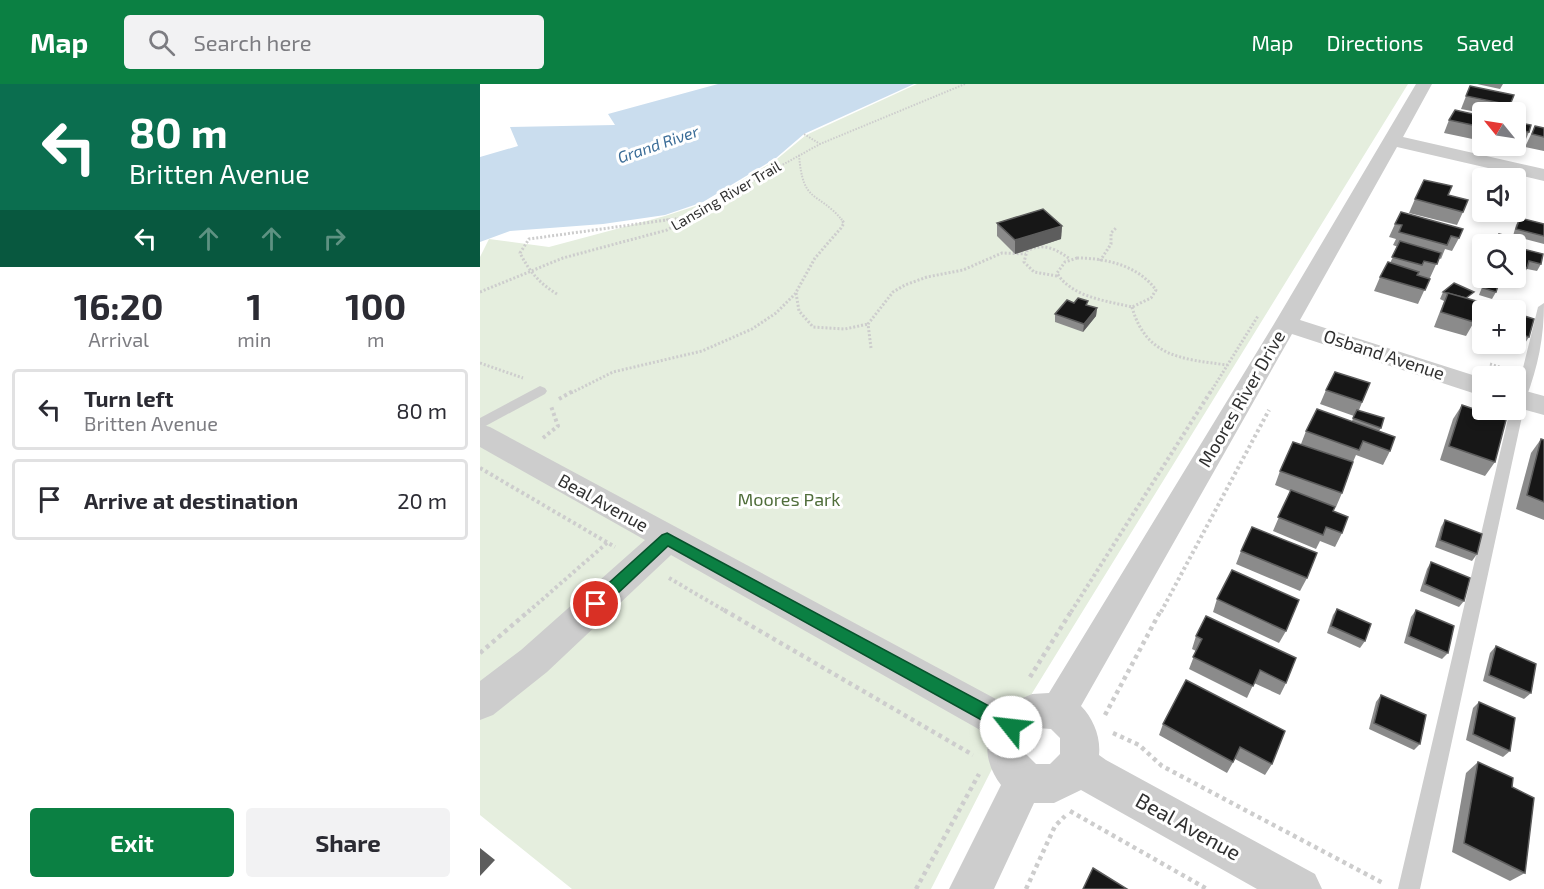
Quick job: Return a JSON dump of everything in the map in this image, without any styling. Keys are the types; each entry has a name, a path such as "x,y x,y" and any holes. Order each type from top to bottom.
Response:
{"street":[{"name":"Moores River Drive","path":"1058,714 1424,84"},
{"path":"1392,140 1544,175"},
{"name":"Osband Avenue","path":"1286,324 1472,384"},
{"name":"Beal Avenue","path":"480,434 1011,727"},
{"path":"480,703 534,661 667,539"},
{"path":"1038,710 1058,714 1076,729 1081,740 1082,752 1078,764 1071,774 1061,780 1042,784 1025,779 1008,761 1005,749 1006,737 1011,727 1018,719 1038,710"},
{"name":"Beal Avenue","path":"1078,764 1092,774 1300,889"},
{"path":"971,889 1025,779"}],"lane":[{"path":"1526,400 1528,376 1544,307"},
{"path":"480,424 540,391"},
{"path":"1409,889 1521,420"}],"path":[{"name":"Lansing River Trail","path":"480,292 563,258 654,236 799,154 965,84"},
{"path":"804,134 820,144"},
{"path":"517,455 558,426 550,404 597,378 621,369 704,350 735,337 771,316 796,293 812,263 840,232 844,223 838,214 809,195 802,182 799,154"},
{"path":"557,294 542,286 529,272 520,253 530,239 691,216"},
{"path":"1100,261 1111,244 1111,233 1117,227"},
{"path":"1057,276 1064,263 1070,259 1082,258 1129,269 1148,279 1156,290 1151,298 1132,307 1067,286 1057,276 1034,272 1024,262 1026,254 1032,248 1043,246 1055,248 1070,259"},
{"path":"796,293 799,311 804,320 813,327 844,329 868,324 893,292 905,285 927,277 963,270 1002,253 1026,254"},
{"path":"1132,307 1140,330 1155,346 1184,360 1227,365"},
{"path":"1030,676 1259,315"},
{"path":"868,324 871,348"},
{"path":"480,363 527,379 540,391"},
{"path":"1273,404 1104,716 1113,734 1139,745 1162,766 1384,883"},
{"path":"480,468 977,758"},
{"path":"480,653 608,542"},
{"path":"916,889 982,768"},
{"path":"1026,889 1055,826 1070,810 1207,889"}],"green space":[{"name":"Moores Park","path":"917,84 1408,84 1023,708 931,889 572,889 480,815 480,257 489,239 549,247 705,203 777,159 806,135"}],"water":[{"name":"Grand River","path":"718,84 914,84 804,134 776,158 703,202 665,215 603,224 510,231 480,242 480,157 518,146 510,127 615,125 608,114"}],"building":[{"path":"1470,86 1514,95 1511,102 1495,102 1466,96"},
{"path":"1455,110 1472,114 1472,125 1449,120"},
{"path":"1526,124 1531,125 1529,132 1526,131"},
{"path":"1535,126 1544,128 1544,137 1532,134"},
{"path":"1424,180 1452,186 1448,195 1468,200 1463,212 1415,199"},
{"path":"1043,209 1062,226 1015,240 997,223"},
{"path":"1401,212 1463,229 1459,238 1451,236 1447,245 1399,232 1402,225 1395,224"},
{"path":"1526,220 1544,224 1544,236 1516,229 1519,222 1526,222"},
{"path":"1400,241 1441,253 1437,264 1424,261 1422,265 1392,257"},
{"path":"1526,250 1543,254 1541,264 1529,261 1527,268"},
{"path":"1388,262 1419,272 1417,275 1430,279 1425,290 1380,277"},
{"path":"1454,283 1474,292 1466,298 1443,292"},
{"path":"1483,288 1497,288 1496,292"},
{"path":"1448,293 1473,300 1472,321 1441,312"},
{"path":"1078,298 1088,301 1086,305 1097,308 1084,324 1055,314 1067,300 1074,303"},
{"path":"1526,316 1534,319 1529,337 1526,336"},
{"path":"1335,372 1370,383 1362,402 1326,390"},
{"path":"1462,405 1472,408 1472,420 1506,420 1495,462 1449,446"},
{"path":"1317,409 1395,437 1390,451 1363,441 1359,450 1306,431"},
{"path":"1357,410 1384,418 1381,428 1353,418"},
{"path":"1541,439 1544,440 1544,502 1527,495"},
{"path":"1293,442 1353,462 1342,493 1280,471"},
{"path":"1291,490 1335,507 1333,511 1348,517 1342,533 1326,527 1323,535 1278,517"},
{"path":"1445,520 1482,534 1477,554 1440,540"},
{"path":"1252,527 1317,553 1307,578 1241,551"},
{"path":"1431,562 1470,578 1464,601 1425,584"},
{"path":"1232,570 1299,600 1286,631 1217,599"},
{"path":"1337,609 1371,624 1365,641 1331,626"},
{"path":"1416,610 1454,626 1448,653 1409,636"},
{"path":"1206,616 1296,658 1286,683 1260,670 1253,686 1193,657 1202,639 1196,636"},
{"path":"1496,646 1536,664 1531,693 1489,675"},
{"path":"1186,680 1285,731 1272,764 1240,747 1233,762 1163,724"},
{"path":"1381,695 1426,715 1420,744 1374,723"},
{"path":"1479,702 1515,718 1510,751 1473,734"},
{"path":"1478,762 1513,778 1512,787 1534,798 1525,873 1464,843"},
{"path":"1093,868 1127,889 1083,889"}],"route":[{"path":"596,604 667,539 1011,727"}]}
